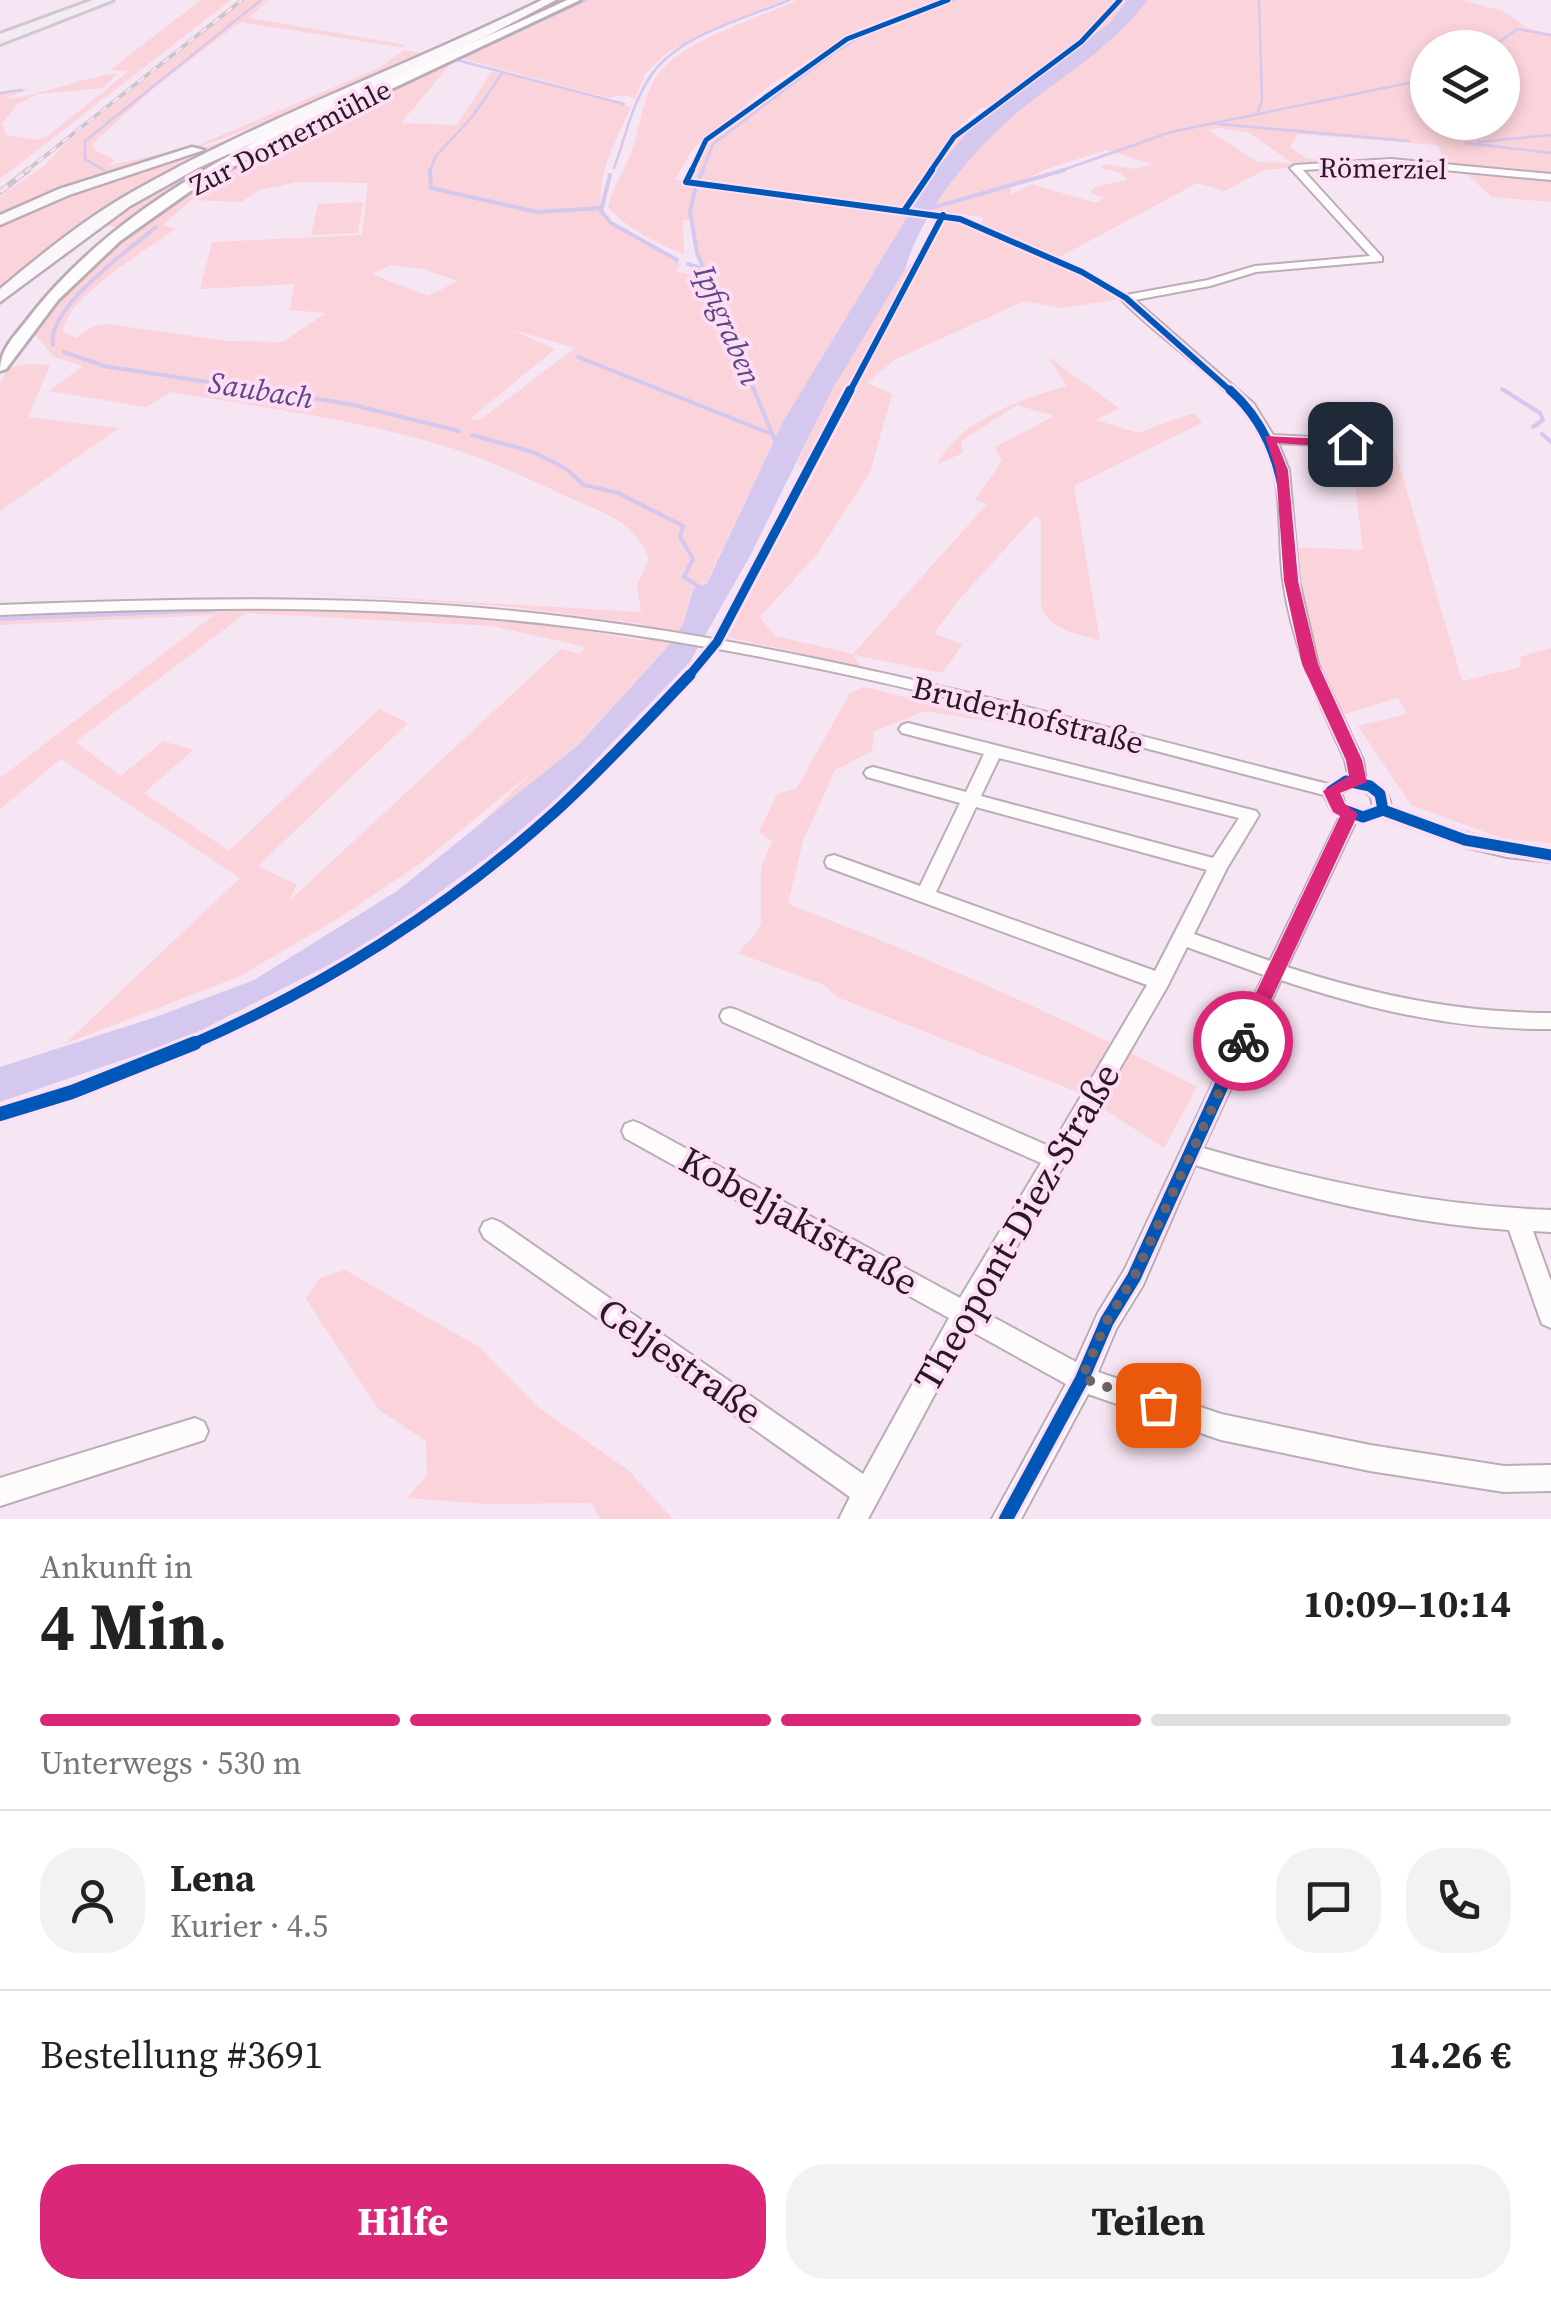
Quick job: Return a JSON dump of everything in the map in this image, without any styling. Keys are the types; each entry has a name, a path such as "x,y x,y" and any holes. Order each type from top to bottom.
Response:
{"highway":[{"path":"0,36 94,0"},
{"path":"0,36 106,0"}],"main road":[{"path":"450,46 540,0"},
{"path":"0,297 90,225 172,177 551,0"},
{"path":"0,220 64,192 244,132 428,56"}],"street":[{"name":"Zur Dornermühle","path":"0,366 67,282 131,227 176,196 264,145 574,0"},
{"name":"Römerziel","path":"1270,439 1249,408 1126,298 1255,269 1378,259 1295,168 1392,162 1551,177"},
{"path":"1358,782 1354,760 1310,664 1291,581 1282,470 1270,439 1379,444"},
{"name":"Bruderhofstraße","path":"0,610 245,602 357,604 494,614 654,634 848,670 1331,791"},
{"path":"908,730 994,751 925,895"},
{"name":"Theopont-Diez-Straße","path":"853,1519 966,1311 1160,981 1218,866 1250,815 994,751"},
{"path":"873,773 1218,866"},
{"path":"1383,810 1380,794 1358,782 1346,782 1331,791 1338,808 1350,814 1363,817 1383,810 1445,835 1510,851 1551,854"},
{"path":"1006,1519 1082,1378 1107,1321 1134,1277 1350,814"},
{"path":"834,862 1160,981"},
{"path":"1184,938 1277,972 1374,1000 1491,1021 1551,1021"},
{"path":"730,1016 1053,1158"},
{"name":"Kobeljakistraße","path":"633,1131 1082,1378 1221,1426 1296,1442 1504,1479 1551,1478"},
{"path":"1190,1154 1265,1177 1394,1205 1551,1221"},
{"path":"1518,1220 1551,1316"},
{"name":"Celjestraße","path":"492,1230 867,1493"},
{"path":"0,1492 195,1430"}],"shaded area":[{"path":"201,0 231,0 0,179 0,92 29,89 3,99 15,98 118,73 103,88 37,94 17,105 2,124 6,135 37,140 49,135 129,71 110,70"},
{"path":"245,0 269,0 249,18 405,45 240,22 154,88 93,143 95,150 115,160 107,166 196,146 379,68 404,50 420,53 223,138 70,184 0,217 0,197 40,169 60,148"},
{"path":"558,0 784,0 669,51 645,74 635,98 609,98 463,59 552,18 527,16"},
{"path":"796,0 1460,0 1503,11 1526,27 1551,35 1551,175 1446,166 1438,145 1298,134 1290,147 1306,158 1340,163 1264,170 1225,191 1197,183 1056,259 1126,298 1062,308 1024,301 894,360 867,383 892,394 870,472 818,553 760,617 775,636 853,654 987,504 975,500 1002,461 995,447 1054,416 1017,405 961,441 963,453 937,464 961,435 977,423 1031,397 1067,386 1048,357 1119,408 1096,420 1138,433 1193,413 1203,422 1074,486 1100,640 1058,626 1045,614 1041,606 1041,520 1036,515 956,603 934,634 963,644 942,673 854,655 860,667 728,637 883,333 807,469 797,464 832,388 883,300 905,269 928,248 943,215 976,224 1024,246 1028,243 982,225 983,217 913,208 784,420 706,583 692,589 683,625 578,744 469,835 533,771 421,863 339,918 240,976 65,1044 240,878 61,759 0,809 0,778 214,615 0,625 0,617 186,608 372,610 514,620 646,641 642,624 512,607 277,591 641,612 637,585 649,559 636,536 605,513 479,458 414,437 171,392 146,407 49,391 83,366 53,356 31,330 99,258 178,198 264,148 444,63 449,66 401,123 457,125 491,72 631,107 605,168 601,200 605,214 629,235 677,260 680,265 676,271 705,279 692,221 683,220 684,254 643,235 608,207 657,76 678,55","holes":["927,4 926,8 849,39 713,137 689,177 702,183 675,180 694,147 773,83 857,30","1006,97 1032,101 993,134 958,127 981,108","1208,130 1248,132 1292,163 1258,162","1106,150 1153,164 1134,169 1105,164 1100,168 1121,173 1127,180 1096,187 1090,192 1104,198 1096,203 1032,184 1010,195 1011,187 1044,170","297,182 368,183 362,235 212,242 200,289 294,284 290,310 326,313 283,342 227,341 107,324 92,327 76,338 63,332 67,318 92,289 175,229 163,225 191,200 241,202 260,190","391,265 423,269 458,281 428,296 372,274","510,329 575,348 480,420 470,419 555,349","246,613 492,626 586,647 579,654 561,649 288,902 297,885 258,866 408,723 379,709 229,851 144,793 193,750 163,741 121,776 75,742"]},
{"path":"1127,0 1148,0 1108,42 993,135 940,198 905,269 833,388 751,554 690,662 560,797 497,850 368,945 184,1039 0,1102 0,1067 153,1018 254,980 397,891 578,745 683,625 693,589 707,583 784,420 937,168 973,126 1110,23"},
{"path":"439,56 178,189 119,227 103,226 224,153"},
{"path":"271,126 155,182 0,292 0,226 85,186"},
{"path":"1461,169 1551,177 1551,202 1492,197"},
{"path":"363,202 358,233 311,235 318,204"},
{"path":"50,365 28,417 119,428 0,511 0,383 8,368"},
{"path":"1393,443 1462,681 1521,667 1520,657 1551,648 1551,843 1504,839 1411,805 1358,726 1407,714 1398,698 1335,717 1327,699 1288,547 1363,550 1350,444"},
{"path":"865,687 1019,726 925,711 874,731 872,751 835,770 803,841 788,904 995,989 1197,1087 1164,1148 1075,1091 837,997 824,985 738,953 761,922 761,868 772,841 759,832 777,794 797,788 850,693"},
{"path":"345,1270 479,1347 539,1408 628,1470 673,1519 600,1519 592,1503 487,1504 407,1498 427,1475 426,1441 379,1410 306,1299 320,1278"}],"waterway":[{"name":"Saubach","path":"104,170 85,159 85,141 261,0"},
{"path":"503,72 457,60 586,0"},
{"path":"614,168 637,101 660,64 692,40 789,0"},
{"name":"Ipfigraben","path":"702,172 713,144 835,52 866,34 954,0"},
{"path":"1258,113 1262,100 1259,0"},
{"path":"1516,30 1551,35"},
{"path":"430,172 435,157 472,117 503,72"},
{"path":"503,72 624,104"},
{"path":"1057,172 1171,132 1410,83"},
{"path":"0,93 22,90"},
{"path":"1218,124 1409,141"},
{"path":"1479,142 1551,135"},
{"path":"1466,143 1551,153"},
{"name":"Ipfigraben","path":"698,181 703,170"},
{"path":"928,209 1064,170"},
{"path":"430,172 431,188 537,212 601,208"},
{"path":"610,175 601,211 611,223 677,260"},
{"name":"Ipfigraben","path":"696,186 690,211 697,253 779,450"},
{"name":"Saubach","path":"53,345 54,330 75,297 156,227"},
{"path":"688,264 703,269"},
{"name":"Saubach","path":"64,352 104,366 349,404 459,431"},
{"path":"578,357 769,433"},
{"path":"1502,389 1540,413 1543,420 1533,427"},
{"path":"1542,434 1551,442"},
{"name":"Saubach","path":"472,435 533,452 565,468 584,485 618,493 683,526 680,537 693,559 684,577 701,588"},
{"path":"0,619 215,610"}],"railway":[{"path":"25,172 242,0"},
{"path":"0,192 28,170"}],"cycle path":[{"path":"948,0 847,39 806,67 706,140 686,182 960,219 1082,272 1126,298 1249,407 1282,470 1291,581 1310,664 1354,760 1358,782"},
{"path":"904,211 954,137 1081,42 1120,0"},
{"path":"0,1114 143,1065 282,1001 348,963 474,878 575,793 695,670 717,642 943,215"},
{"path":"1346,781 1370,786 1380,794 1383,810 1363,817 1338,808 1331,791 1346,781"},
{"path":"1383,810 1465,840 1551,855"},
{"path":"1006,1519 1082,1379 1107,1321 1134,1277 1350,814"}],"way so far":[{"path":"1158,1405 1082,1378 1107,1321 1134,1277 1243,1041"}],"route":[{"path":"1243,1041 1350,814 1338,808 1331,791 1336,785 1358,782 1354,760 1310,664 1291,581 1282,470 1270,439 1350,444"}]}
